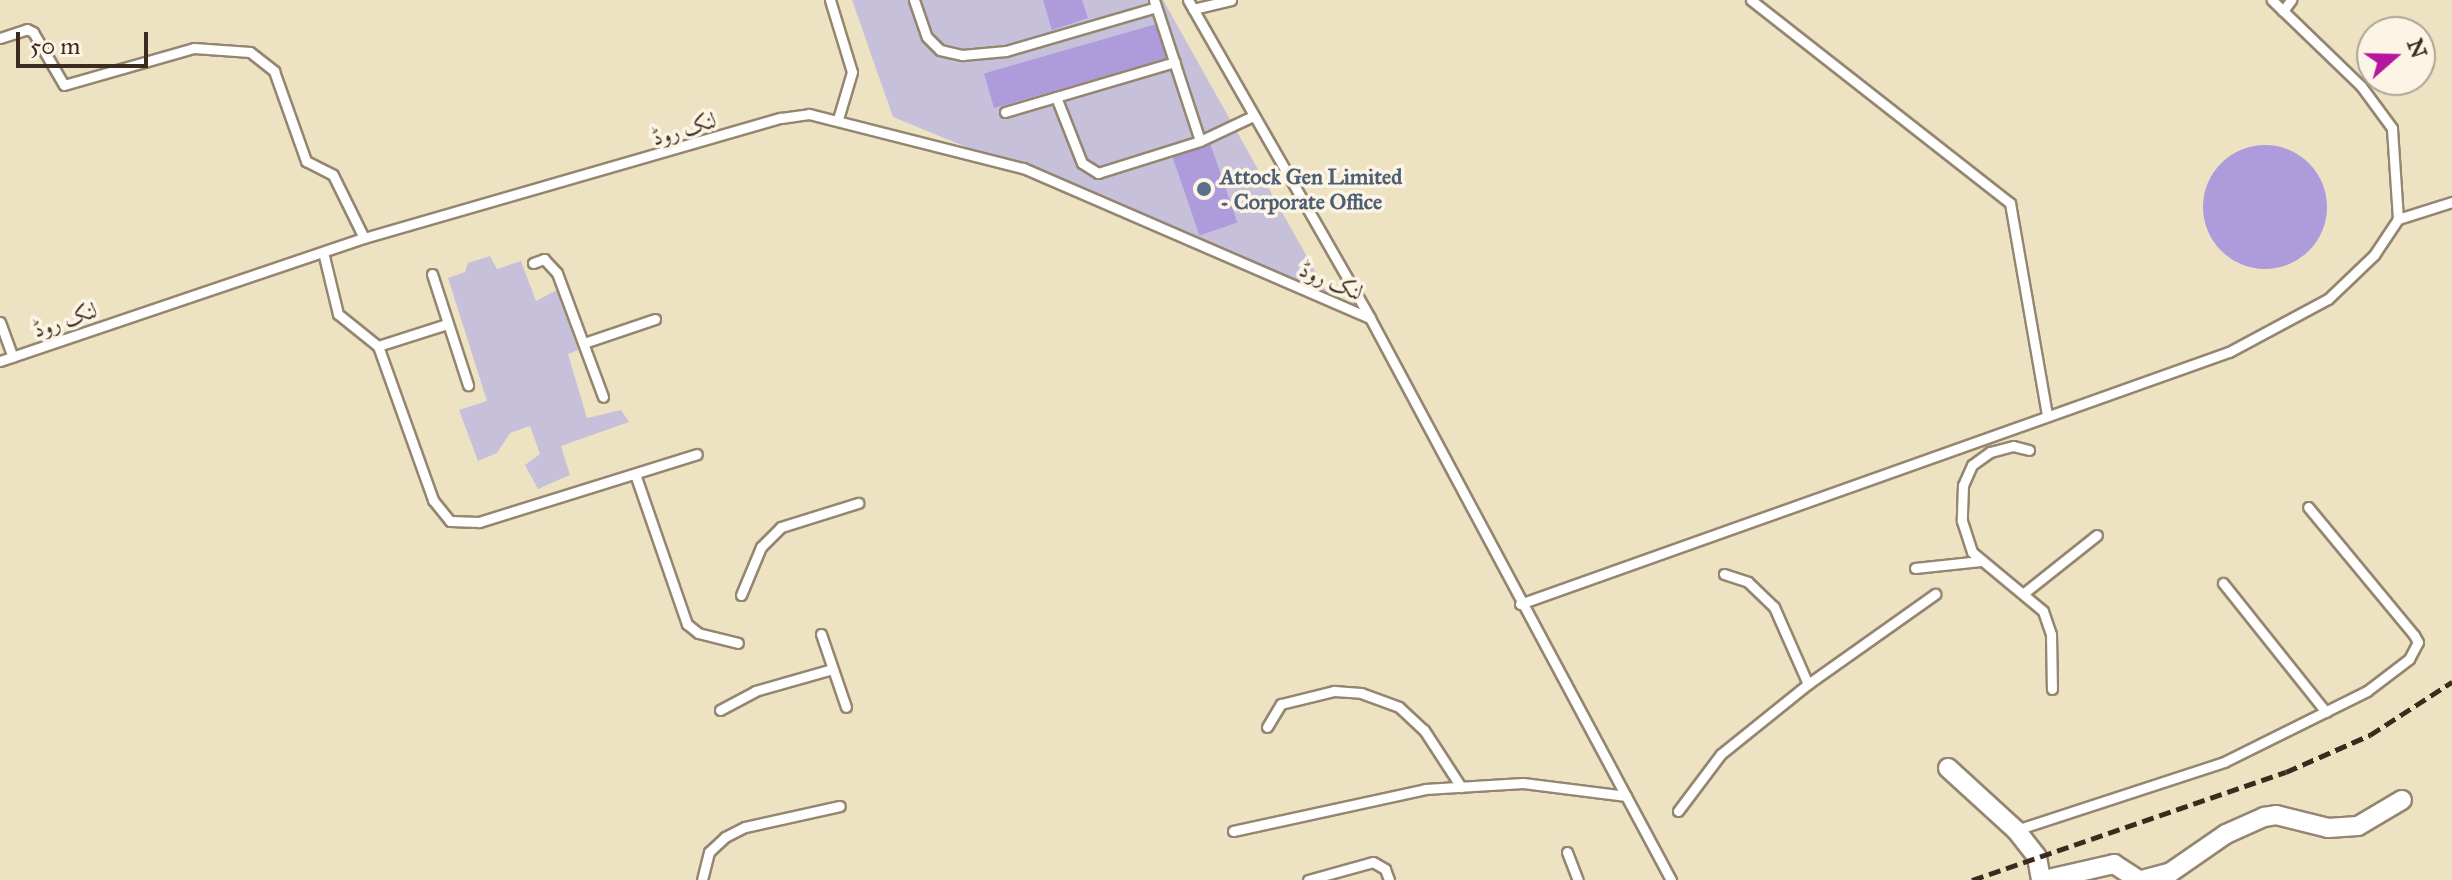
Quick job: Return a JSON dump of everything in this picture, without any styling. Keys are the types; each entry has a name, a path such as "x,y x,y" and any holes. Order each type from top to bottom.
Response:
{"street":[{"path":"1948,768 2016,830 2037,857 2042,880 2114,864 2140,880 2171,872 2226,834 2264,817 2276,815 2328,828 2358,826 2402,800"}],"lane":[{"path":"830,0 852,72 838,119"},
{"path":"914,0 927,37 940,50 962,55 1006,51 1155,4 1200,141"},
{"path":"1231,0 1190,4 1251,117 1370,318 1520,604 1671,880"},
{"path":"1751,0 2010,203 2047,416"},
{"path":"1520,604 2229,352 2328,299 2374,255 2398,219 2392,128 2361,86 2272,0"},
{"path":"2283,11 2291,0"},
{"path":"0,38 27,29 33,32 64,85 194,48 250,52 274,71 306,161 333,175 364,238"},
{"path":"1005,112 1175,62"},
{"path":"1056,97 1075,150 1092,172 1200,141 1251,117"},
{"name":"لنک روڈ","path":"0,361 364,238 781,118 809,114 1023,168 1370,318"},
{"path":"2398,219 2452,202"},
{"path":"323,252 338,314 378,346 433,500 450,521 479,522 697,454"},
{"path":"533,263 544,259 557,273 603,397"},
{"path":"432,274 468,385"},
{"path":"584,343 655,319"},
{"path":"0,322 13,357"},
{"path":"378,346 447,324"},
{"path":"2029,450 2013,446 1990,452 1965,473 1962,521 1972,552 2043,611 2051,634 2052,689"},
{"path":"635,474 687,624 698,633 738,643"},
{"path":"741,595 761,547 781,527 858,503"},
{"path":"2016,830 2224,762 2367,691 2409,659 2418,642 2308,507"},
{"path":"2024,593 2097,535"},
{"path":"1915,568 1981,561"},
{"path":"1724,574 1748,582 1774,607 1808,684"},
{"path":"2223,583 2326,712"},
{"path":"1678,811 1721,754 1808,684 1935,594"},
{"path":"821,634 846,707"},
{"path":"720,710 755,691 832,669"},
{"path":"1267,727 1281,704 1334,691 1361,693 1399,707 1424,730 1461,787"},
{"path":"1233,831 1425,789 1523,783 1626,796"},
{"path":"702,880 709,852 725,837 745,827 840,806"},
{"path":"1567,852 1578,880"},
{"path":"1308,880 1373,862 1385,869 1389,880"}],"shaded area":[{"path":"852,0 1163,0 1329,296 893,117"},
{"path":"490,256 497,269 521,261 536,301 557,290 578,350 568,354 587,418 621,410 629,422 561,446 570,475 538,489 525,465 540,454 530,426 510,433 497,453 478,461 459,410 487,401 448,278 465,272 468,263"}],"building":[{"path":"1043,0 1082,0 1088,18 1052,30"},
{"path":"1160,23 1170,58 994,108 984,73"},
{"name":"Attock Gen Limited - Corporate Office","path":"1210,143 1237,222 1200,235 1172,156"},
{"path":"2265,145 2289,150 2309,163 2322,183 2327,207 2322,231 2309,251 2289,264 2265,269 2241,264 2221,251 2208,231 2203,207 2208,183 2221,163 2241,150"}],"railway":[{"path":"1972,880 2286,772 2370,735 2452,682"}],"place":[{"name":"Attock Gen Limited - Corporate Office","path":"1204,189"}]}
